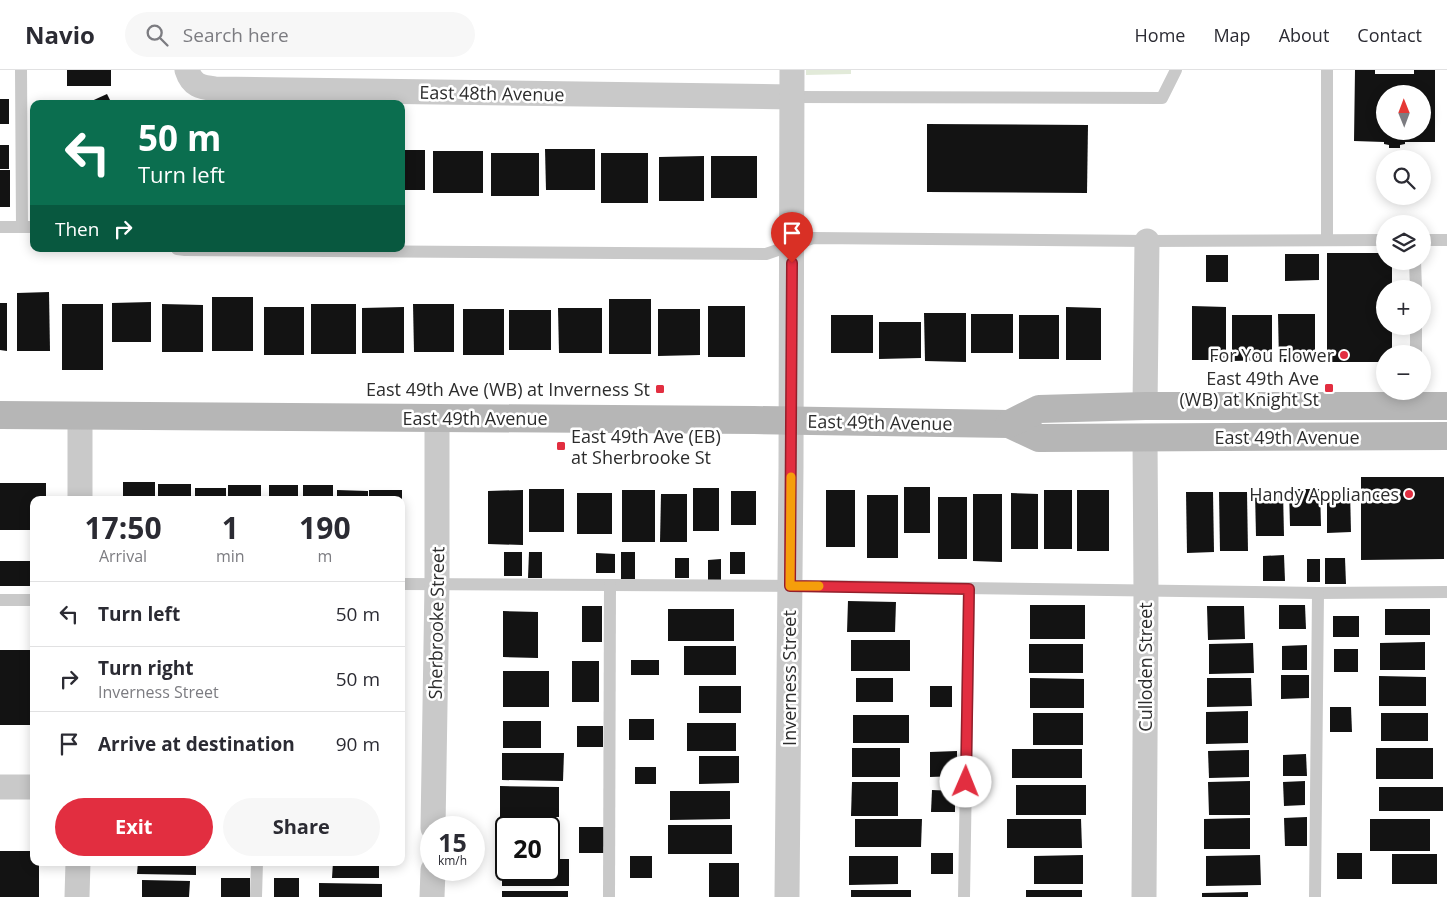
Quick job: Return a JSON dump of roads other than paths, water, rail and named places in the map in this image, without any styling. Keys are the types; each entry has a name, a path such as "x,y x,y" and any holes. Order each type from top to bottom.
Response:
{"street":[{"name":"Inverness Street","path":"787,897 792,420 792,70"},
{"name":"East 48th Avenue","path":"190,76 201,87 215,90 792,97"},
{"path":"1145,406 1146,241"},
{"name":"East 49th Avenue","path":"1009,424 1039,409 1378,400"},
{"name":"East 49th Avenue","path":"1421,400 1447,406"},
{"name":"East 49th Avenue","path":"0,415 792,420 1009,424 1039,438 1447,436"},
{"path":"80,415 80,496"},
{"name":"Sherbrooke Street","path":"433,816 437,584 437,418"},
{"name":"Culloden Street","path":"1144,897 1145,437"},
{"path":"0,787 30,787"},
{"path":"77,897 78,866"},
{"path":"432,897 433,881"}],"lane":[{"path":"0,227 28,227 21,70"},
{"path":"792,97 1162,98 1176,70"},
{"path":"1327,70 1327,240"},
{"path":"405,251 766,254 813,238 1146,241 1376,240"},
{"path":"1431,240 1447,240"},
{"path":"405,584 790,586 1146,592 1447,592"},
{"path":"609,897 610,585"},
{"path":"964,897 969,589"},
{"path":"1315,897 1318,593"},
{"path":"0,600 30,600"},
{"path":"256,897 257,866"}],"place":[{"name":"For You Flower","path":"1344,355"},
{"name":"East 49th Ave (WB) at Knight St","path":"1329,388"},
{"name":"East 49th Ave (WB) at Inverness St","path":"660,389"},
{"name":"East 49th Ave (EB) at Sherbrooke St","path":"561,446"},
{"name":"Handy Appliances","path":"1409,494"}]}
